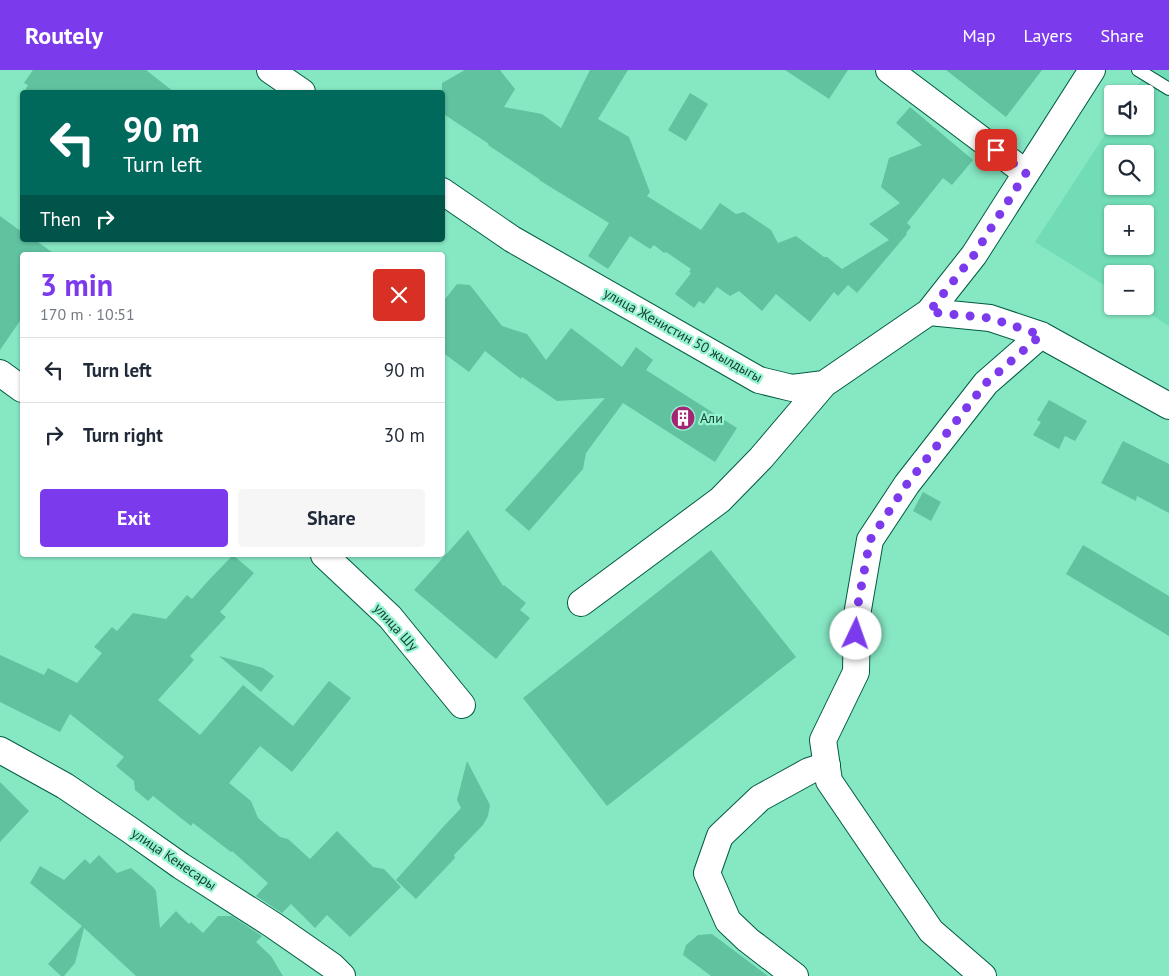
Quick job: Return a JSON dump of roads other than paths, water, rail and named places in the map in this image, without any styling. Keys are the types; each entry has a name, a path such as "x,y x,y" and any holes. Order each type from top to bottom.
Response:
{"street":[{"path":"270,70 299,90"},
{"path":"889,70 1026,173"},
{"name":"улица Женистин 50 жылдыгы","path":"445,192 512,239 759,380 792,388 824,384 929,312 974,255 1092,70"},
{"path":"929,312 990,318 1041,335 1169,406"},
{"path":"983,976 931,931 829,781 823,740 856,672 856,615 870,540 907,484 986,383 1041,335"},
{"path":"0,373 20,388"},
{"path":"581,603 720,500 761,458 824,384"},
{"name":"улица Шу","path":"326,557 390,618 462,705"},
{"name":"улица Кенесары","path":"0,750 64,786 114,819 181,866 273,925 332,966 342,976"},
{"path":"795,976 748,940 728,921 707,872 720,836 760,798 809,771 827,765"}],"lane":[{"path":"1138,70 1169,89"}],"place":[{"name":"Али","path":"683,418"}]}
